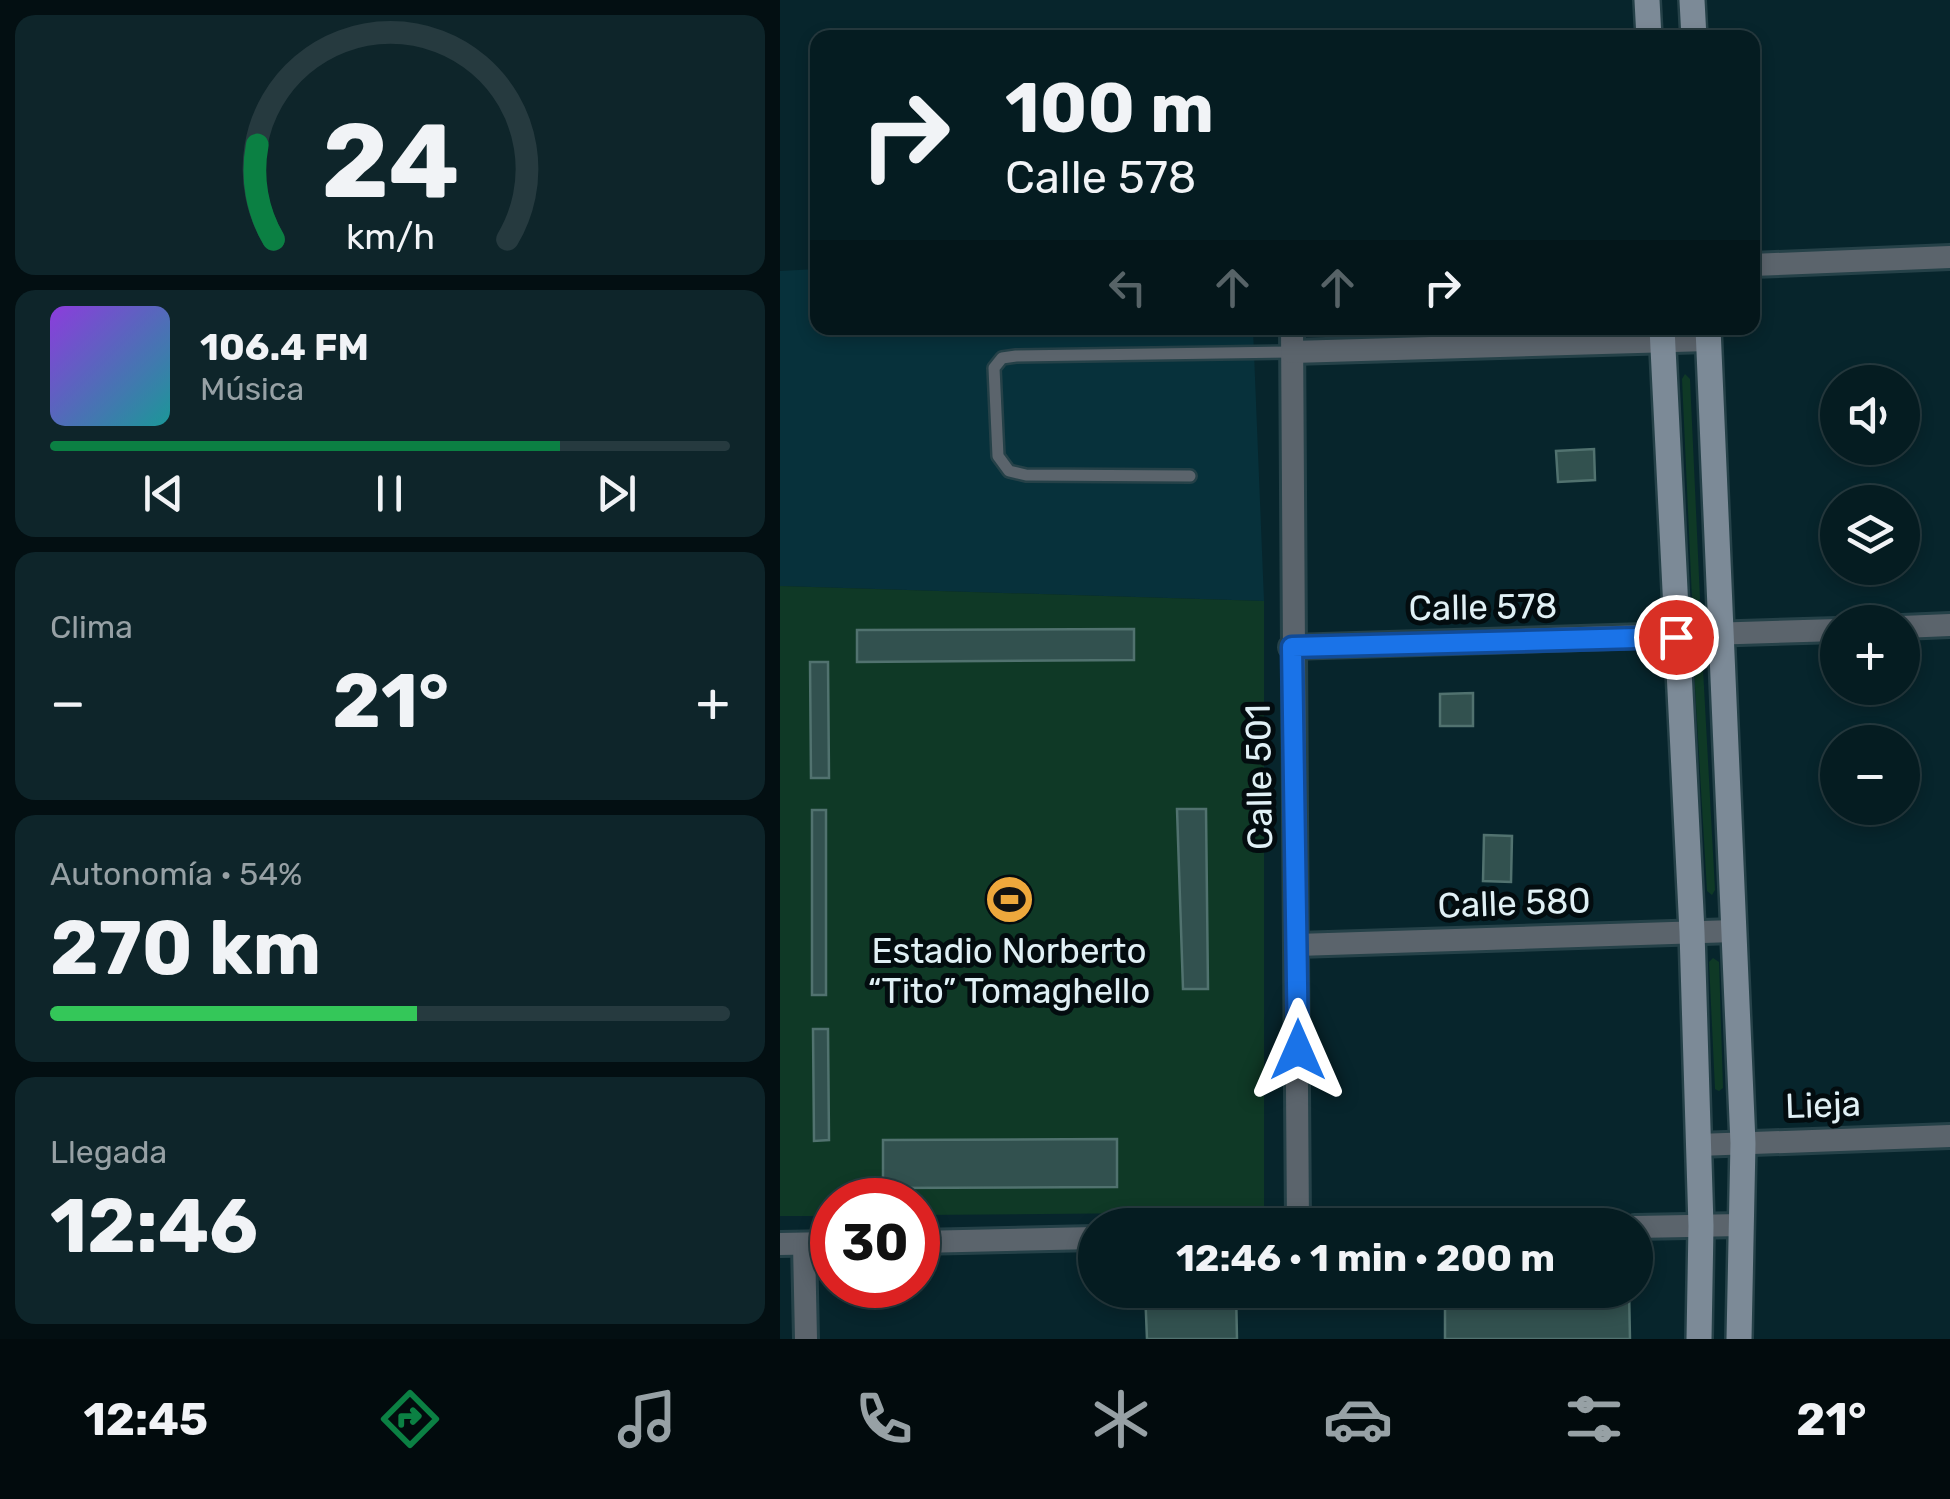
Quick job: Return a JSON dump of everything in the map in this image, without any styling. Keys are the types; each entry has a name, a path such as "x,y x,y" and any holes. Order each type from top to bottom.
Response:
{"main road":[{"path":"1647,0 1648,30"},
{"path":"1692,0 1694,30"},
{"path":"1662,335 1692,932 1701,1226 1698,1339"},
{"path":"1708,335 1743,1143 1739,1339"}],"street":[{"path":"1760,265 1950,257"},
{"name":"Calle 501","path":"1292,335 1298,1208"},
{"path":"1292,352 1662,335"},
{"path":"1920,626 1950,625"},
{"name":"Calle 578","path":"1292,647 1820,631"},
{"name":"Calle 580","path":"1297,944 1734,931"},
{"name":"Lieja","path":"1698,1145 1950,1136"},
{"path":"1653,1227 1741,1226"},
{"path":"940,1242 1078,1238"},
{"path":"780,1244 810,1244"},
{"path":"804,1244 806,1339"}],"lane":[{"path":"1190,476 1026,475 1009,470 998,456 994,368 1002,358 1016,356 1292,352"}],"shaded area":[{"path":"810,269 810,335 1253,335 1264,601 780,586 780,271"}],"green space":[{"path":"1685,374 1690,379 1700,599 1697,603 1692,599 1682,379"},
{"name":"Estadio Norberto “Tito” Tomaghello","path":"780,586 1264,601 1264,1208 1078,1208 1078,1214 940,1215 940,1178 810,1178 810,1216 780,1216"},
{"path":"1698,666 1703,669 1715,890 1712,895 1707,891 1694,670"},
{"path":"1713,958 1719,962 1723,1088 1719,1091 1715,1089 1709,962"}],"building":[{"path":"1594,449 1595,480 1558,482 1556,451"},
{"path":"1134,629 1134,660 857,662 857,630"},
{"path":"810,662 828,662 829,778 811,778"},
{"path":"1473,693 1473,726 1440,726 1440,694"},
{"path":"1177,809 1206,809 1208,989 1183,989"},
{"path":"812,810 826,810 826,995 812,995"},
{"path":"1484,835 1512,836 1511,882 1483,881"},
{"path":"813,1029 828,1029 829,1140 814,1141"},
{"path":"1117,1139 1117,1187 940,1188 940,1178 883,1178 883,1140"},
{"path":"1146,1308 1236,1308 1237,1339 1147,1339"},
{"path":"1445,1308 1629,1308 1630,1339 1445,1339"}],"place":[{"name":"Estadio Norberto “Tito” Tomaghello","path":"1009,899"}],"route":[{"path":"1298,1050 1292,647 1676,637"}]}
